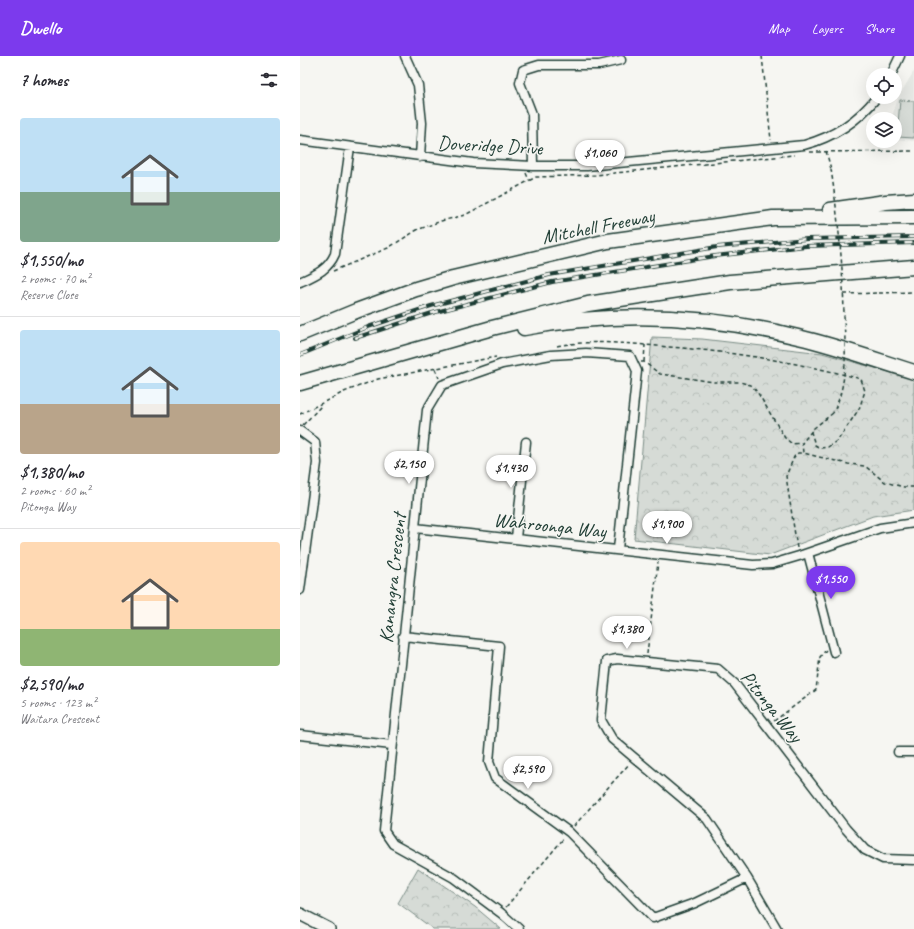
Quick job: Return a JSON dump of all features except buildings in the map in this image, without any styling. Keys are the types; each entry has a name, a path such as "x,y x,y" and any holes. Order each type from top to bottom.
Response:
{"highway":[{"path":"773,218 886,202 914,200"},
{"name":"Mitchell Freeway","path":"300,334 356,310 416,289 538,257 608,241 773,218 914,217"},
{"path":"300,383 555,311 617,299 730,282 914,267"},
{"path":"450,340 542,325 594,319 654,317 700,319 799,337 914,372"}],"main road":[{"path":"300,914 329,929"},
{"path":"300,922 314,929"}],"street":[{"path":"405,56 418,85 422,123 420,157"},
{"path":"894,68 900,56"},
{"path":"533,166 532,114 520,83 523,70 539,65 599,65 621,60"},
{"name":"Doveridge Drive","path":"300,140 473,163 533,166 587,166 804,145 832,134 857,119 871,104"},
{"path":"300,282 318,274 330,263 336,248 350,147"},
{"path":"442,385 502,364 551,355 586,353 630,356 637,371 618,549"},
{"name":"Kanangra Crescent","path":"442,385 427,410 384,831 393,844 454,878 501,913 519,929"},
{"path":"300,430 315,442 317,463 300,585"},
{"path":"516,538 526,442"},
{"name":"Wahroonga Way","path":"415,528 618,549 753,565 772,564 880,528 914,524"},
{"path":"808,553 834,652"},
{"path":"403,636 499,646 489,762 495,778 569,832 653,918 695,903 747,878"},
{"name":"Pitonga Way","path":"777,929 747,878 707,819 612,739 601,720 607,661 617,659 646,661 718,669 735,684 846,829 865,850 884,859 914,860"},
{"path":"300,735 392,745"},
{"path":"898,752 914,752"}],"path":[{"path":"762,56 772,158"},
{"path":"633,363 644,362 660,374 714,382 740,382 751,385 758,393 785,438 792,444 802,443 811,432 833,413 841,398 846,369 844,294 840,232 831,169 826,151"},
{"path":"805,153 826,151 914,152"},
{"path":"329,273 388,248 415,231 441,220 465,214 536,177 595,175 772,158 795,154"},
{"path":"844,294 914,292"},
{"path":"644,362 645,345"},
{"path":"435,369 442,385"},
{"path":"811,432 815,445 820,448 828,447 838,440 858,410 865,391 861,379"},
{"path":"300,414 324,403 300,430"},
{"path":"802,443 803,453"},
{"path":"799,556 786,476 794,457 798,453 848,464 866,466 885,482 904,487 914,487"},
{"path":"646,661 659,554"},
{"path":"767,726 816,690 820,657 832,643"}],"shaded area":[{"path":"914,71 914,141 902,140 902,112 893,112 896,104 902,104 902,91"}],"green space":[{"path":"902,100 914,101 914,138 902,137 902,112 899,112 900,104 902,104"},
{"path":"652,337 702,339 822,353 914,379 914,510 873,516 770,555 634,539"},
{"path":"418,868 475,907 501,929 433,929 398,903"}],"railway":[{"path":"300,355 368,327 431,306 549,275 717,247 807,239 914,237"},
{"path":"355,338 432,313 552,282 715,256 806,246 914,243"}]}
